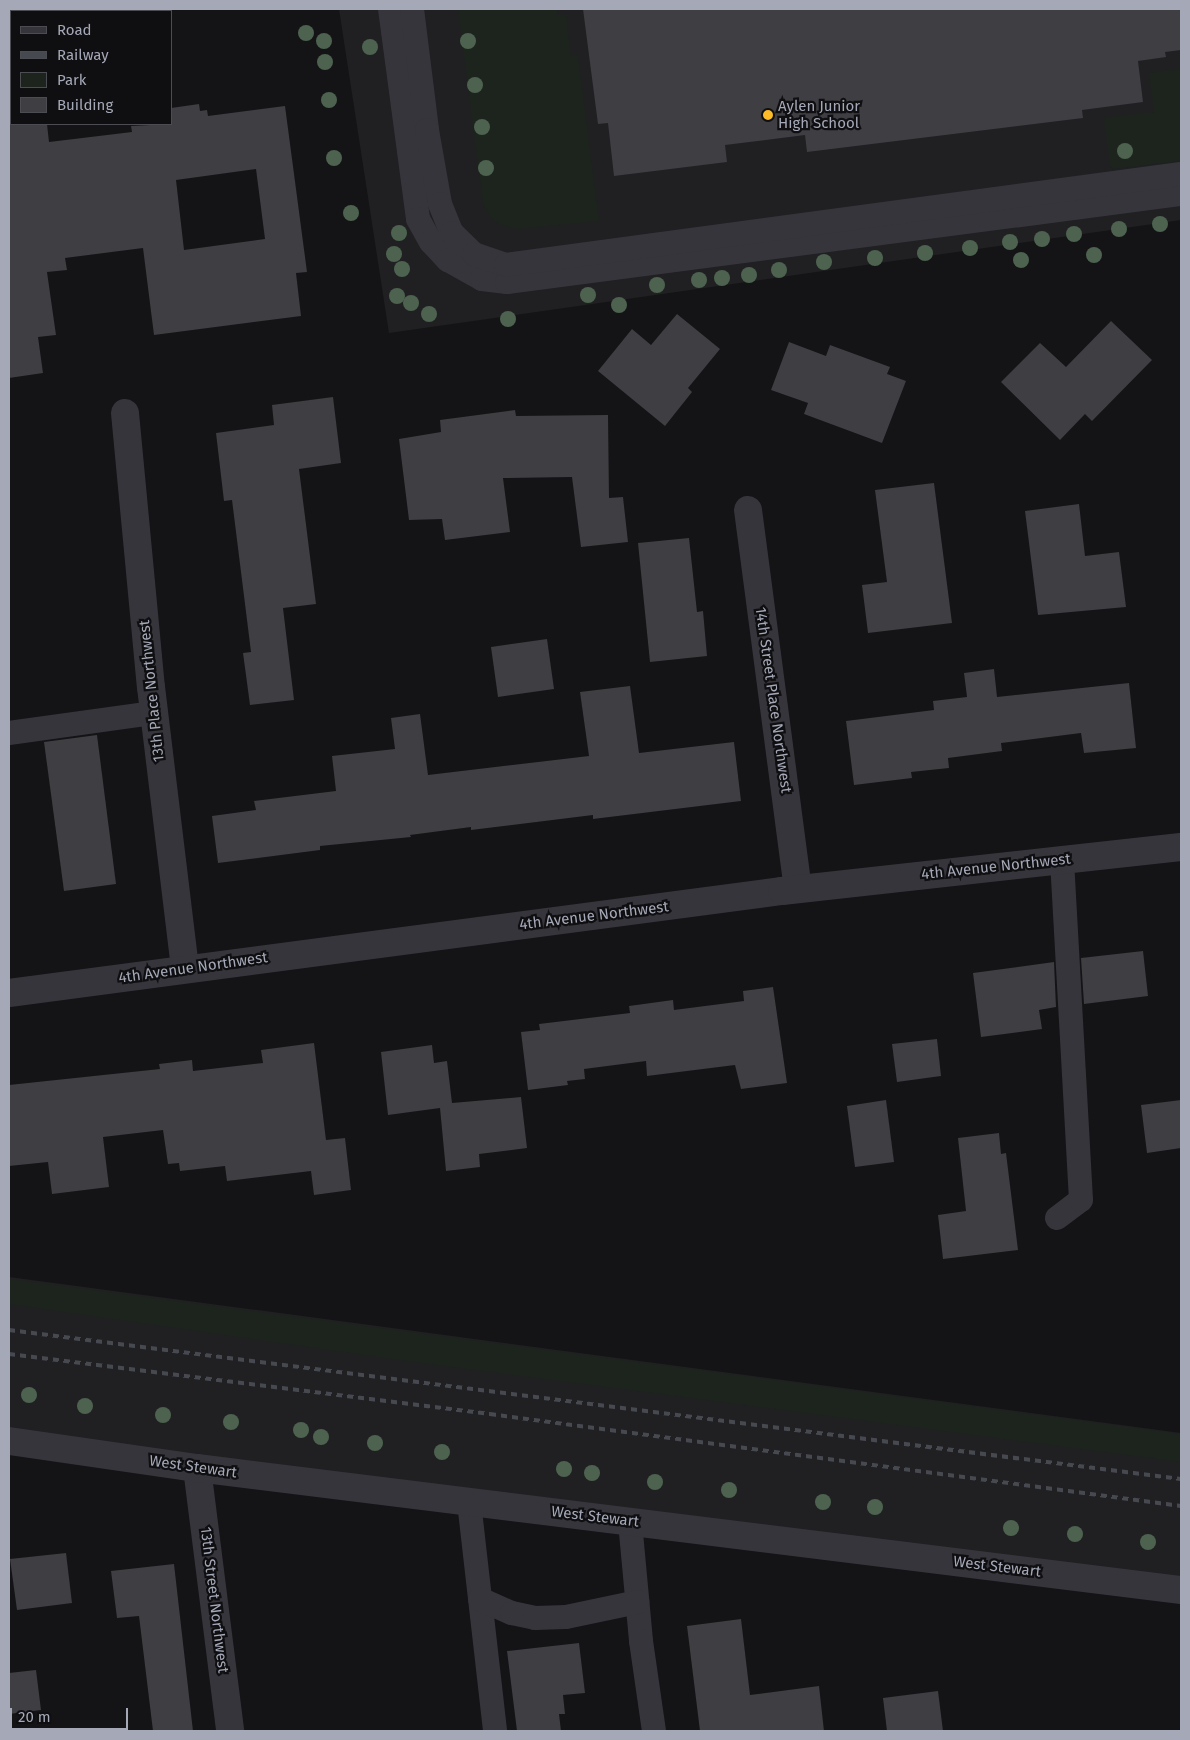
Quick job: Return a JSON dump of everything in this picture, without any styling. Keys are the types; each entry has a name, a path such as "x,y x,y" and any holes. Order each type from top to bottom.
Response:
{"street":[{"name":"13th Place Northwest","path":"124,414 154,713 185,969"},
{"name":"14th Street Place Northwest","path":"748,510 798,889"},
{"name":"4th Avenue Northwest","path":"9,993 798,889 1181,847"},
{"name":"West Stewart","path":"9,1441 197,1468 1181,1590"},
{"name":"13th Street Northwest","path":"197,1468 230,1731"}],"lane":[{"path":"390,9 418,219 431,242 448,260 482,279 507,282 1181,194"},
{"path":"412,9 427,130 440,204 452,233 474,254 506,265 1181,174"},
{"path":"9,733 154,713"},
{"path":"1057,1218 1081,1200 1062,859"},
{"path":"469,1502 494,1731"},
{"path":"630,1522 637,1602 654,1731"},
{"path":"480,1599 512,1613 535,1618 566,1617 637,1602"}],"shaded area":[{"name":"Aylen Junior High School","path":"339,9 1181,9 1181,220 389,333"},
{"path":"9,1277 1181,1433 1181,1590 9,1441"}],"green space":[{"path":"458,9 557,9 558,15 566,14 571,56 578,56 599,221 517,229 499,224 491,218 483,203"},
{"path":"1179,61 1181,61 1181,161 1113,169 1110,166 1104,118 1154,112 1149,73 1180,69"},
{"path":"9,1279 1181,1434 1181,1462 384,1358 9,1304"}],"building":[{"name":"Aylen Junior High School","path":"583,9 1181,9 1181,50 1165,52 1166,57 1138,61 1143,102 1082,110 1083,118 807,152 805,135 725,145 727,162 614,176 608,123 598,124"},
{"path":"199,104 200,111 207,110 208,116 285,106 307,272 296,273 301,316 154,335 143,248 65,258 67,270 47,272 56,335 38,337 43,373 9,378 9,124 47,125 49,142 132,132 131,126 172,125 172,108","holes":["256,169 265,239 184,250 176,180"]},
{"path":"677,314 720,349 688,388 692,392 665,426 598,371 632,329 651,345"},
{"path":"1111,321 1152,360 1092,421 1085,414 1060,440 1001,382 1040,343 1066,367"},
{"path":"789,342 826,356 830,345 890,367 887,374 906,381 882,443 804,414 808,403 771,390"},
{"path":"333,397 341,463 299,469 316,604 283,608 294,700 250,705 243,653 251,652 232,500 224,501 216,433 274,425 272,405"},
{"path":"515,410 516,416 608,415 609,498 623,497 628,542 581,547 572,477 503,478 510,532 445,540 442,519 409,520 399,439 441,432 440,420"},
{"path":"934,483 952,623 868,633 862,585 887,582 875,490"},
{"path":"1079,504 1085,556 1119,552 1126,607 1038,615 1025,511"},
{"path":"689,538 697,612 703,611 707,656 650,662 638,543"},
{"path":"547,639 554,689 498,697 491,647"},
{"path":"994,669 997,697 1129,683 1136,748 1084,753 1081,733 1001,743 1002,751 948,758 949,768 911,772 912,778 854,785 846,721 934,710 933,701 967,697 964,673"},
{"path":"630,686 639,753 734,742 741,801 593,819 593,815 471,830 471,827 410,835 411,837 320,846 320,850 218,863 212,816 256,810 254,801 336,791 332,756 395,749 391,718 420,714 428,775 589,756 580,692"},
{"path":"97,735 116,884 64,891 44,742"},
{"path":"1143,951 1148,996 1084,1004 1081,958"},
{"path":"1054,962 1056,1007 1039,1010 1042,1029 981,1037 973,973"},
{"path":"773,987 787,1083 741,1089 735,1065 647,1076 646,1061 584,1069 585,1079 567,1081 568,1085 528,1090 521,1032 540,1030 539,1024 630,1013 629,1006 673,1000 674,1010 744,1001 743,991"},
{"path":"937,1039 941,1076 897,1082 892,1044"},
{"path":"314,1043 326,1140 345,1138 351,1190 314,1195 311,1171 227,1181 225,1166 180,1171 179,1163 168,1164 163,1130 103,1137 109,1187 52,1194 48,1162 9,1166 9,1085 160,1069 159,1064 192,1060 193,1071 263,1063 261,1050"},
{"path":"432,1045 434,1063 447,1061 452,1103 521,1097 527,1148 479,1154 480,1167 446,1171 440,1108 388,1115 381,1052"},
{"path":"886,1100 894,1162 855,1167 847,1106"},
{"path":"1181,1100 1181,1148 1147,1153 1141,1105"},
{"path":"999,1133 1001,1154 1006,1153 1018,1250 943,1259 938,1215 966,1211 958,1138"},
{"path":"66,1553 72,1603 17,1610 10,1559"},
{"path":"174,1564 193,1731 153,1731 139,1616 117,1618 111,1571"},
{"path":"741,1619 750,1695 819,1686 824,1731 700,1731 687,1626"},
{"path":"579,1643 585,1693 563,1695 565,1714 559,1714 561,1731 517,1731 507,1651"},
{"path":"36,1670 41,1710 9,1714 9,1673"},
{"path":"938,1691 943,1731 887,1731 883,1698"}],"railway":[{"path":"9,1330 1181,1479"},
{"path":"9,1354 490,1414 1181,1506"}],"place":[{"name":"Aylen Junior High School","path":"768,115"}]}
